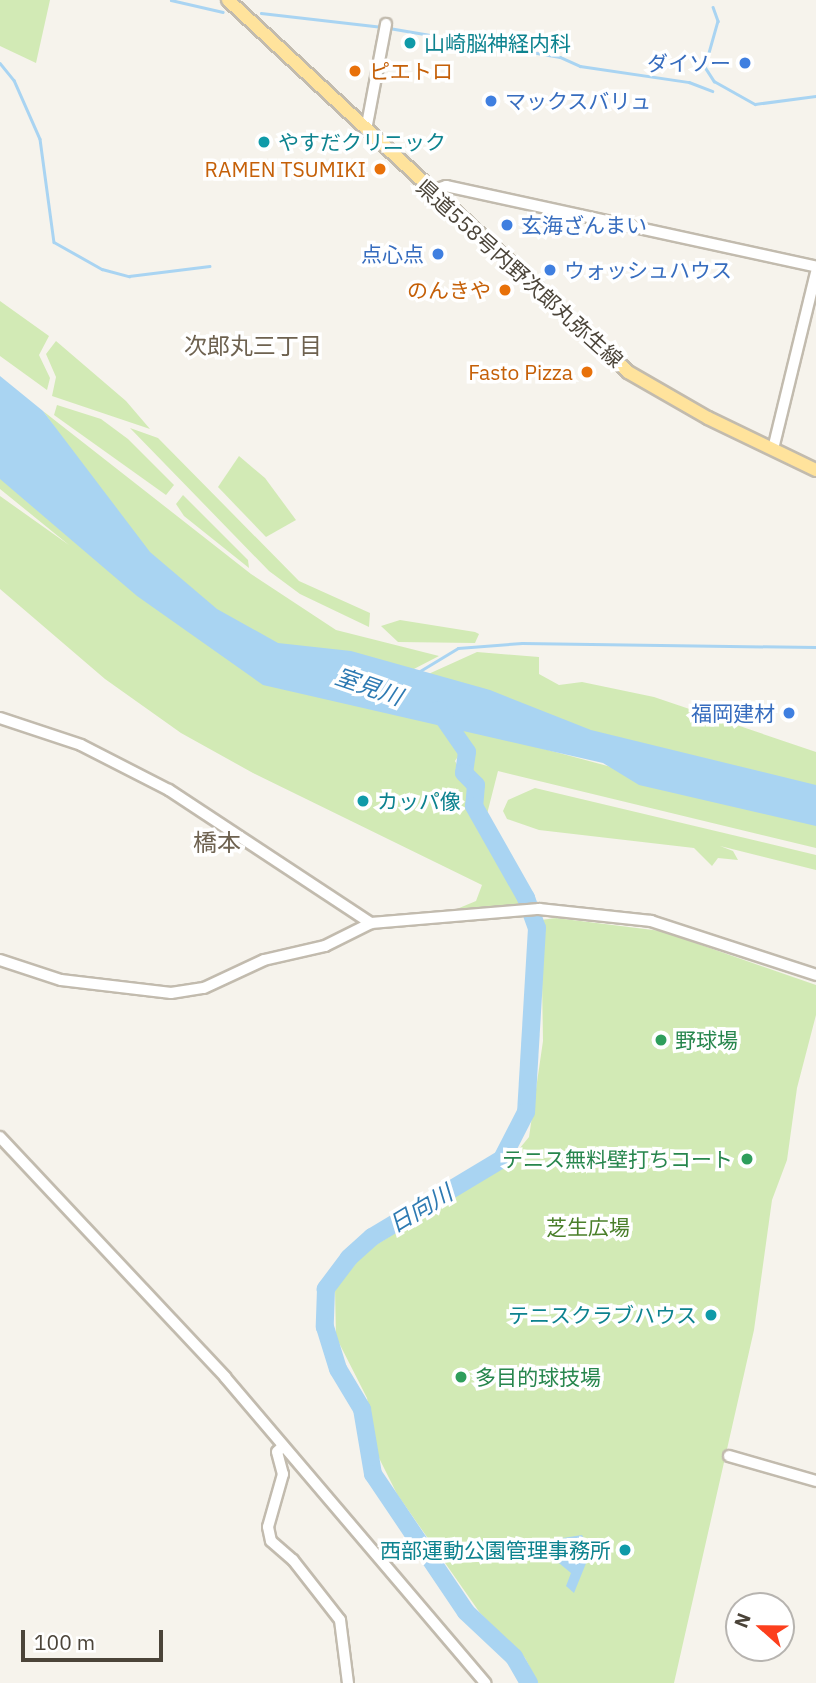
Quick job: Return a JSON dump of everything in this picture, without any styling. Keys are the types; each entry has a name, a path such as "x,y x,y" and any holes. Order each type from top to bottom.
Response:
{"main road":[{"name":"県道558号内野次郎丸弥生線","path":"228,0 628,372 816,470"}],"street":[{"path":"366,130 385,28"},
{"path":"431,191 446,186 816,267"},
{"path":"773,449 816,273"},
{"path":"0,718 81,745 158,784 370,923"},
{"path":"0,960 61,980 171,993 241,975 264,960 324,946 370,923 517,914 539,909 668,923 816,975"},
{"path":"0,1137 128,1268 284,1446 485,1683"},
{"path":"284,1446 277,1452 283,1474 268,1527 271,1541 293,1560 340,1620 348,1683"},
{"path":"729,1456 816,1481"}],"green space":[{"path":"0,0 50,0 36,63 0,46"},
{"path":"0,301 49,336 39,355 50,378 47,390 0,356"},
{"path":"56,341 126,401 150,429 52,396 56,377 46,354"},
{"path":"57,405 101,419 128,439 174,485 166,495 54,415"},
{"path":"43,411 251,574 336,630 439,656 410,671 277,647 217,614 147,555"},
{"path":"130,428 158,438 299,581 370,613 369,627 300,594 269,571"},
{"path":"239,456 265,478 296,520 266,537 218,487"},
{"path":"0,471 326,691 442,723 461,752 455,761 469,787 468,806 478,830 521,902 505,911 452,911 476,901 482,885 253,773 181,733 105,679 0,589 0,496 69,545 0,489"},
{"path":"183,495 248,560 249,568 184,516 176,504"},
{"path":"400,620 479,634 475,643 398,642 381,626"},
{"path":"477,652 539,657 539,674 559,685 582,682 654,697 816,752 816,789 595,736 424,676"},
{"path":"455,725 816,822 816,848 498,771 486,818 478,804 479,781 469,772 470,749"},
{"path":"535,788 816,855 816,870 720,846 733,851 738,860 718,858 712,866 694,848 539,830 507,819 503,811 508,800"},
{"name":"芝生広場","path":"556,918 661,931 816,985 816,1015 797,1088 787,1160 772,1200 754,1330 674,1683 538,1683 525,1658 480,1613 397,1494 377,1454 367,1398 336,1337 335,1289 366,1251 505,1166 529,1137 543,1041 541,920"}],"water":[{"name":"室見川","path":"0,376 43,411 150,552 217,609 278,643 351,651 490,690 591,730 816,785 816,826 639,785 603,763 263,685 137,596 0,479"},
{"path":"582,1535 591,1551 574,1593 566,1586 571,1573 554,1559 563,1538"}],"waterway":[{"path":"171,0 223,12"},
{"path":"713,7 718,21 705,67 714,81 755,104 816,96"},
{"path":"261,13 382,27"},
{"path":"389,28 560,57 580,66 689,82 712,91"},
{"path":"0,63 14,80 40,139 54,242 102,269 129,276 209,266"},
{"path":"420,671 458,648 522,643 816,647"},
{"name":"日向川","path":"438,710 467,752 464,773 476,785 474,806 526,898 537,928 526,1112 502,1159 372,1237 349,1258 326,1289 325,1327 338,1369 362,1409 373,1474 466,1612 514,1657 529,1683"}],"place":[{"name":"山崎脳神経内科","path":"410,43"},
{"name":"ダイソー","path":"745,63"},
{"name":"ピエトロ","path":"355,71"},
{"name":"マックスバリュ","path":"491,101"},
{"name":"やすだクリニック","path":"264,142"},
{"name":"RAMEN TSUMIKI","path":"380,169"},
{"name":"玄海ざんまい","path":"507,225"},
{"name":"点心点","path":"438,254"},
{"name":"ウォッシュハウス","path":"550,270"},
{"name":"のんきや","path":"505,290"},
{"name":"Fasto Pizza","path":"587,372"},
{"name":"福岡建材","path":"789,713"},
{"name":"カッパ像","path":"363,801"},
{"name":"野球場","path":"661,1040"},
{"name":"テニス無料壁打ちコート","path":"747,1159"},
{"name":"テニスクラブハウス","path":"711,1315"},
{"name":"多目的球技場","path":"461,1377"},
{"name":"西部運動公園管理事務所","path":"625,1550"}],"district":[{"name":"次郎丸三丁目","path":"253,345"},
{"name":"橋本","path":"217,843"}]}
